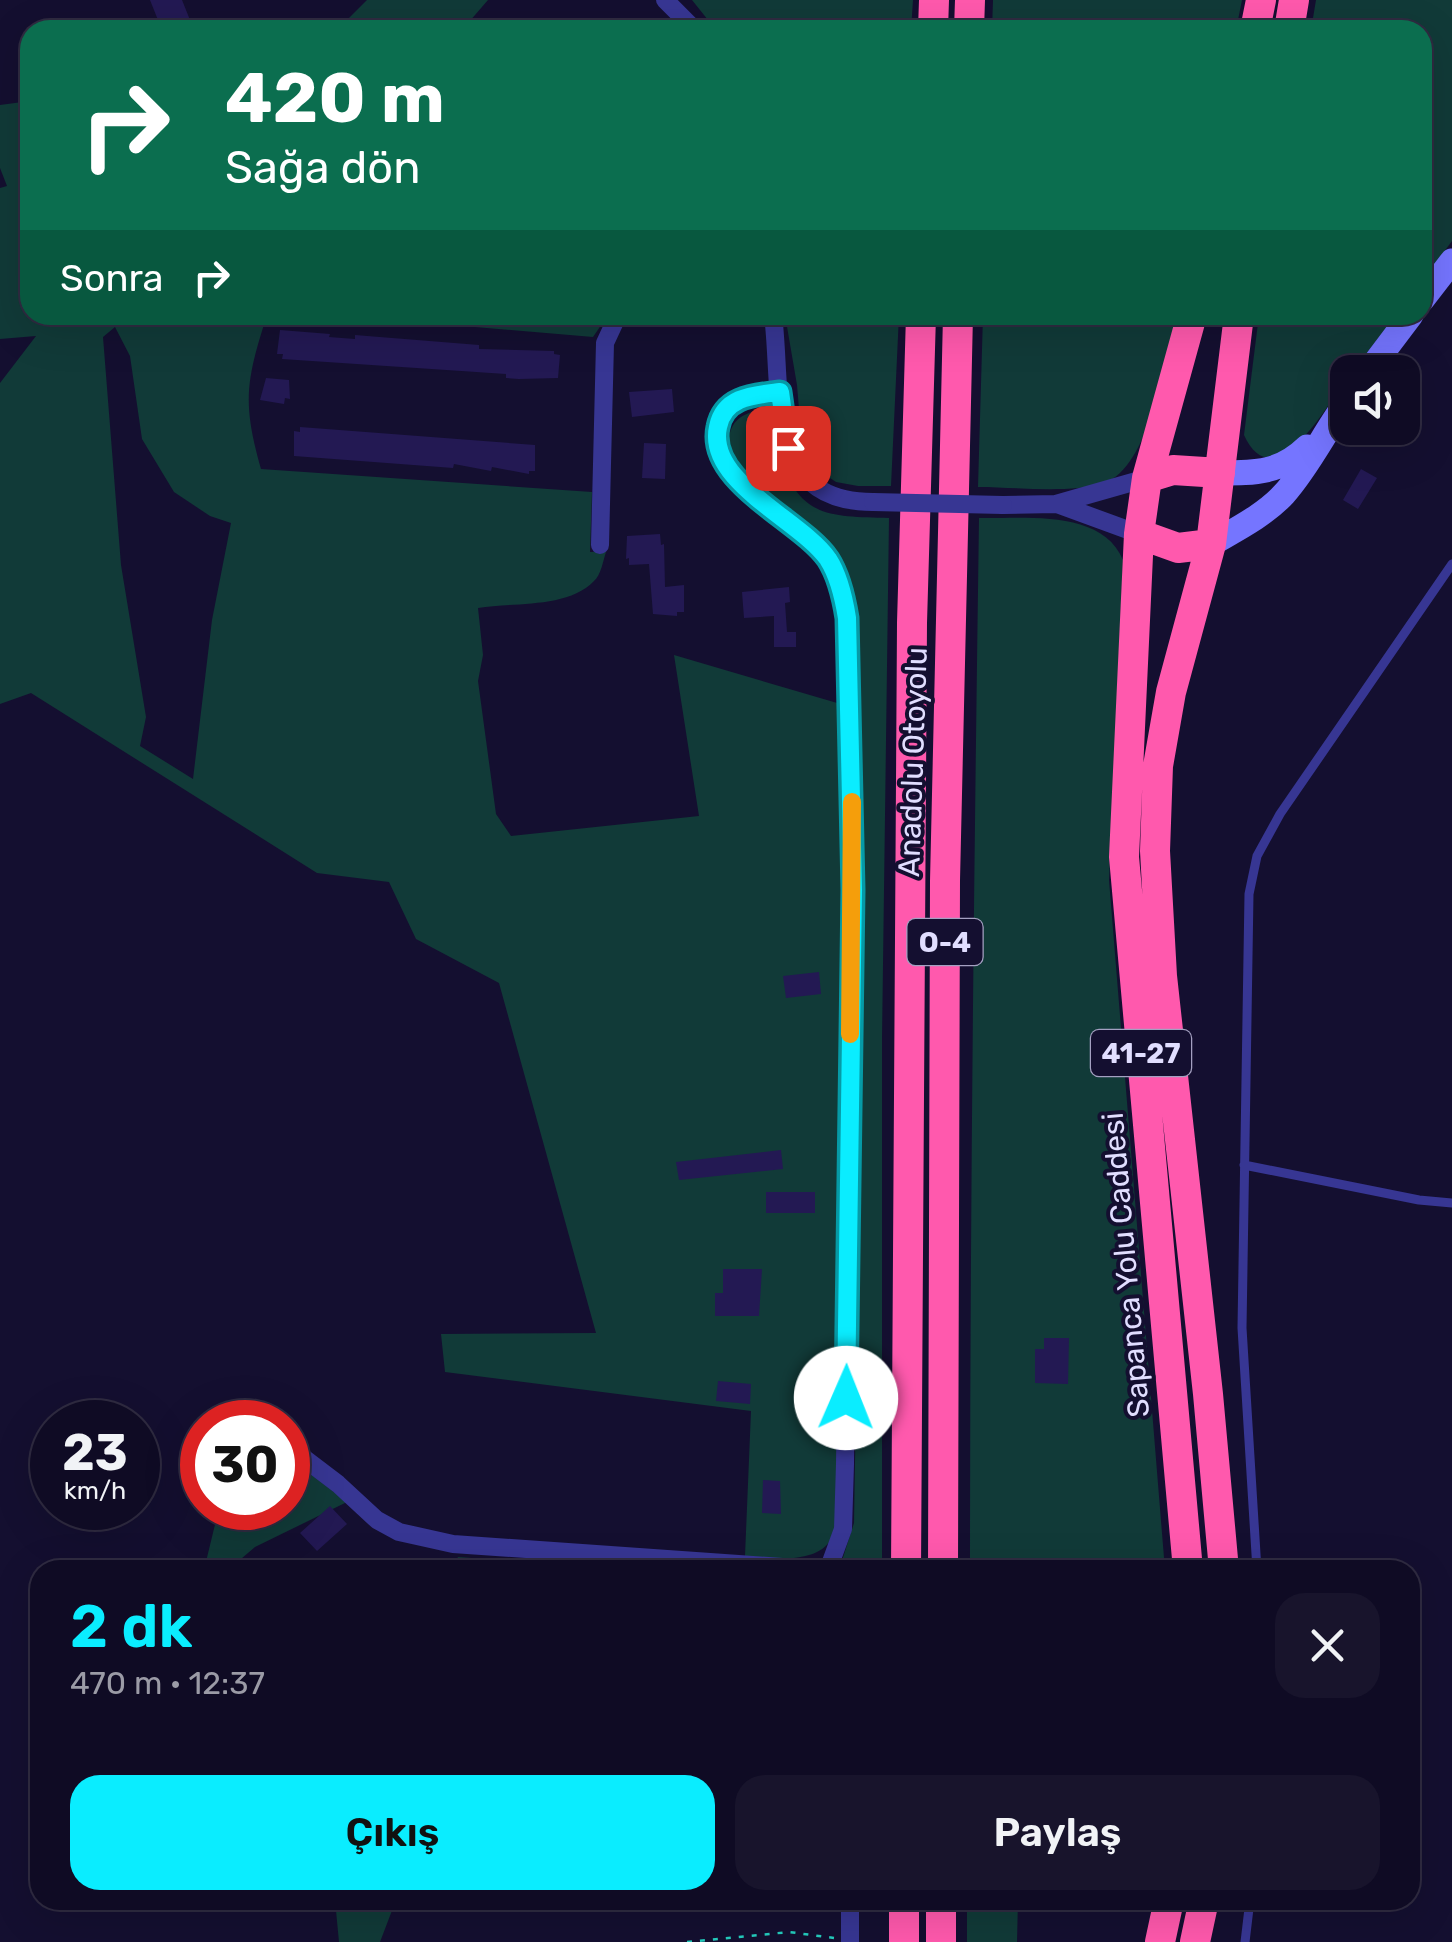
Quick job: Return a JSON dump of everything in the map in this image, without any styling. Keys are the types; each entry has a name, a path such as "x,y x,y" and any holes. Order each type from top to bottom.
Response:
{"highway":[{"name":"Anadolu Otoyolu","path":"906,1560 912,700 921,325"},
{"name":"Anadolu Otoyolu","path":"943,1560 945,880 958,325"},
{"path":"1146,478 1189,325"},
{"path":"1223,1560 1162,976 1154,851 1158,766 1171,692 1211,544 1239,325"},
{"path":"1146,478 1173,470 1220,473"},
{"name":"Sapanca Yolu Caddesi","path":"1146,478 1139,534 1124,856 1187,1560"},
{"path":"1139,534 1178,548 1211,544"},
{"path":"904,1910 904,1942"},
{"path":"941,1910 941,1942"},
{"path":"1160,1942 1167,1910"},
{"path":"1196,1942 1202,1910"}],"street":[{"path":"665,0 685,20"},
{"path":"1432,287 1452,261"},
{"path":"600,545 606,342 614,325"},
{"path":"774,325 788,448 808,482 836,499 1056,504 1146,478"},
{"path":"1381,355 1403,325"},
{"path":"780,392 743,398 728,407 718,426 717,438 721,456 737,480 810,540 829,561 840,586 849,635 853,890 845,1464 843,1529 831,1560"},
{"path":"1211,544 1282,496 1330,425"},
{"path":"1220,473 1281,468 1326,430"},
{"path":"1056,504 1139,534"},
{"path":"310,1463 377,1520 399,1532 453,1544 683,1560"},
{"path":"844,1940 848,1910"}],"lane":[{"path":"1256,1560 1242,1328 1249,894 1257,856 1280,814 1452,564"},
{"path":"1244,1165 1452,1203"},
{"path":"1245,1942 1249,1910"}],"path":[{"path":"687,1942 789,1932 844,1940"}],"green space":[{"path":"367,0 488,0 471,20 347,20"},
{"path":"692,0 913,0 912,20 708,20"},
{"path":"993,0 1242,0 1238,20 992,20"},
{"path":"1316,0 1452,0 1452,241 1432,268 1432,20 1313,20"},
{"path":"20,102 20,325 264,325 249,392 251,426 261,469 592,492 590,552 606,552 594,581 583,590 554,600 478,608 483,655 478,681 496,814 511,836 699,816 674,655 844,705 837,1504 833,1535 818,1552 794,1558 745,1556 751,1411 445,1372 441,1334 596,1333 499,983 416,939 389,882 317,873 31,693 0,704 0,383 36,336 0,339 0,188 7,186 0,168 0,105","holes":["115,327 130,356 142,439 174,492 210,516 231,523 212,620 193,779 140,746 146,717 121,565 103,337"]},
{"path":"452,325 601,325 593,337"},
{"path":"787,325 899,325 891,486 836,482 812,466 801,433"},
{"path":"983,325 1175,325 1154,409 1133,456 1120,473 1104,483 1075,488 978,487"},
{"path":"1258,325 1388,325 1365,355 1330,355 1330,403 1299,442 1270,458 1256,453 1244,435"},
{"path":"754,411 767,413 789,480 809,504 836,515 889,518 882,1039 882,1560 842,1560 854,1523 862,1021 859,621 846,574 832,548 738,468 730,453 729,437 741,417"},
{"path":"979,518 1060,520 1098,532 1113,544 1123,560 1109,880 1164,1560 970,1560"},
{"path":"310,1474 347,1502 310,1520"},
{"path":"214,1530 290,1530 255,1547 240,1560 206,1560"},
{"path":"458,1557 499,1560 456,1560"},
{"path":"336,1910 392,1910 380,1942 339,1942"},
{"path":"967,1910 1018,1910 1017,1942 967,1942"}],"building":[{"path":"150,0 182,0 190,20 158,20"},
{"path":"280,330 355,339 355,335 479,345 479,349 554,351 560,355 558,378 519,379 506,378 506,374 282,359 283,354 277,354"},
{"path":"266,378 289,380 290,399 285,398 284,404 260,400"},
{"path":"672,389 674,412 632,417 629,392"},
{"path":"300,427 535,445 535,471 529,474 454,464 453,468 294,456 294,431 300,432"},
{"path":"644,443 666,444 665,479 642,478"},
{"path":"1361,469 1377,478 1358,509 1343,500"},
{"path":"660,534 661,545 664,544 665,587 684,585 684,612 677,612 677,616 653,614 649,564 629,565 629,558 626,559 627,536"},
{"path":"789,587 790,602 785,603 787,632 796,632 796,647 774,647 774,616 744,618 742,592"},
{"path":"819,972 821,994 786,998 783,976"},
{"path":"781,1150 783,1169 679,1180 676,1162"},
{"path":"766,1192 815,1192 815,1213 766,1213"},
{"path":"723,1269 762,1269 759,1316 715,1316 715,1293 723,1293"},
{"path":"1044,1338 1069,1338 1068,1384 1035,1383 1035,1349 1044,1349"},
{"path":"718,1381 751,1384 750,1404 716,1401"},
{"path":"763,1480 780,1481 781,1514 762,1513"},
{"path":"330,1506 347,1524 317,1551 300,1533 310,1530 310,1524"}],"slow traffic":[{"path":"850,1034 852,802"}],"route":[{"path":"788,448 780,392 743,398 722,415 717,438 726,466 829,561 847,618 853,890 846,1398"}]}
